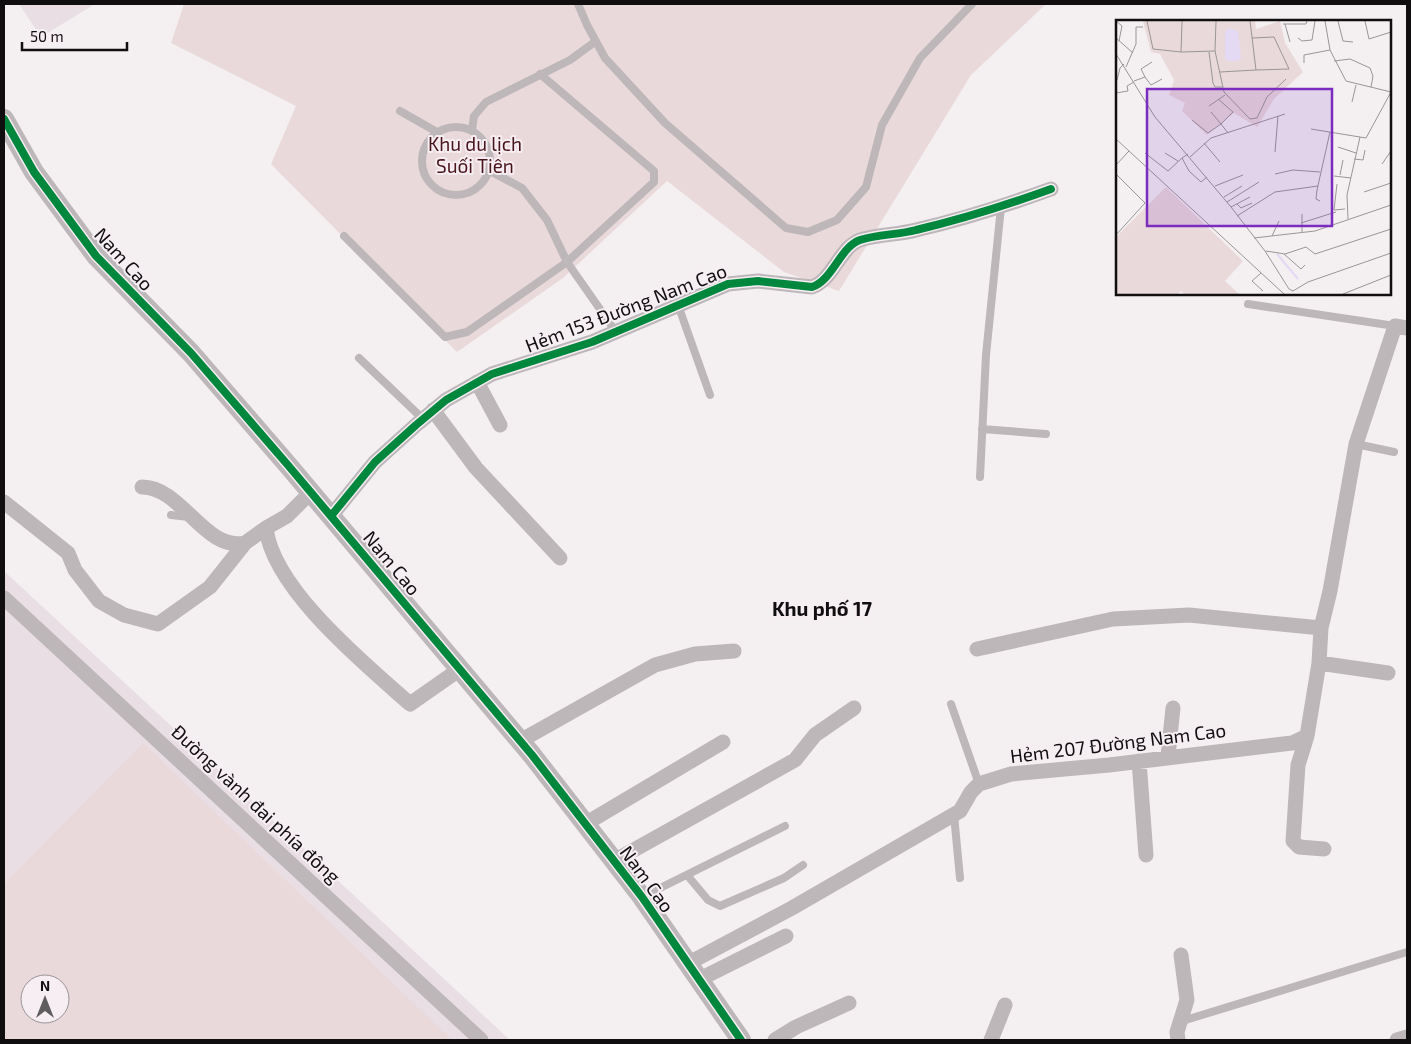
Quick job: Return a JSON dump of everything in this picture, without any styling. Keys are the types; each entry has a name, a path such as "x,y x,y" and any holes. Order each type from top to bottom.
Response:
{"street":[{"name":"Nam Cao","path":"4,119 34,172 96,256 191,353 311,492 520,741 642,897 741,1040"},
{"name":"Hẻm 153 Đường Nam Cao","path":"331,516 375,462 428,414 446,400 492,374 616,332 728,284 758,281 812,287 820,284 859,240 913,231 975,216 1052,189"},
{"path":"1324,849 1299,847 1292,838 1298,766 1307,736 1319,663 1321,628 1330,591 1356,444 1401,327"},
{"path":"477,382 500,425"},
{"path":"428,414 560,558"},
{"path":"142,487 161,490 229,544 246,543"},
{"path":"4,502 68,553 75,570 99,601 124,614 158,624 210,587 246,543 266,528 287,516 311,492"},
{"path":"266,528 268,544 275,561 324,625 410,704 460,669"},
{"name":"Đường vành đai phía đông","path":"4,598 481,1040"},
{"path":"977,649 1113,619 1189,615 1321,628"},
{"path":"520,741 655,665 695,654 734,651"},
{"path":"1319,663 1388,673"},
{"path":"614,861 795,760 815,735 854,708"},
{"path":"1168,756 1173,708"},
{"name":"Hẻm 207 Đường Nam Cao","path":"979,784 1011,774 1292,743 1307,736"},
{"path":"585,824 722,742"},
{"path":"1139,761 1146,854"},
{"path":"687,964 792,908 954,815 960,811 971,792 979,784"},
{"path":"698,980 786,936"},
{"path":"1178,1040 1179,1022 1187,1000 1181,955"},
{"path":"775,1040 796,1027 849,1003"},
{"path":"991,1040 1005,1005"},
{"path":"1397,1040 1407,1037"}],"lane":[{"path":"578,4 605,58 665,123 786,228 808,232 837,220 866,187 882,125 920,58 972,4"},
{"path":"472,130 474,116 486,102 570,60 596,41"},
{"path":"344,236 445,337 467,332 567,262 654,182 655,177 654,171 540,74"},
{"path":"400,111 437,132"},
{"path":"454,127 472,130 481,137 488,147 491,159 490,171 485,182 470,192 453,196 441,192 431,185 424,175 422,164 423,151 428,141 437,132 454,127"},
{"path":"490,171 522,188 547,220 567,262 616,332"},
{"path":"980,476 986,355 1001,207"},
{"path":"1248,304 1401,327"},
{"path":"678,305 710,395"},
{"path":"359,358 428,414"},
{"path":"982,430 1046,434"},
{"path":"1356,444 1394,452"},
{"path":"170,514 194,518"},
{"path":"951,704 979,784"},
{"path":"954,815 960,878"},
{"path":"642,897 785,826"},
{"path":"687,875 708,900 720,906 784,878 802,865"},
{"path":"1179,1022 1407,952"}],"shaded area":[{"path":"19,4 95,4 41,37"},
{"path":"4,571 510,1040 4,1040"}],"green space":[{"name":"Khu du lịch Suối Tiên","path":"184,4 1046,4 971,75 839,291 784,272 667,181 563,278 457,352 271,164 296,106 171,43"},
{"path":"143,743 452,1040 4,1040 4,884"}],"cycle path":[{"path":"4,119 34,172 96,256 191,353 532,755 642,897 741,1040"},
{"path":"331,516 375,462 416,425 446,400 492,374 592,342 728,284 758,281 812,287 826,278 847,249 860,240 909,232 951,221 1051,189"}],"district":[{"name":"Khu phố 17","path":"822,609"}]}
